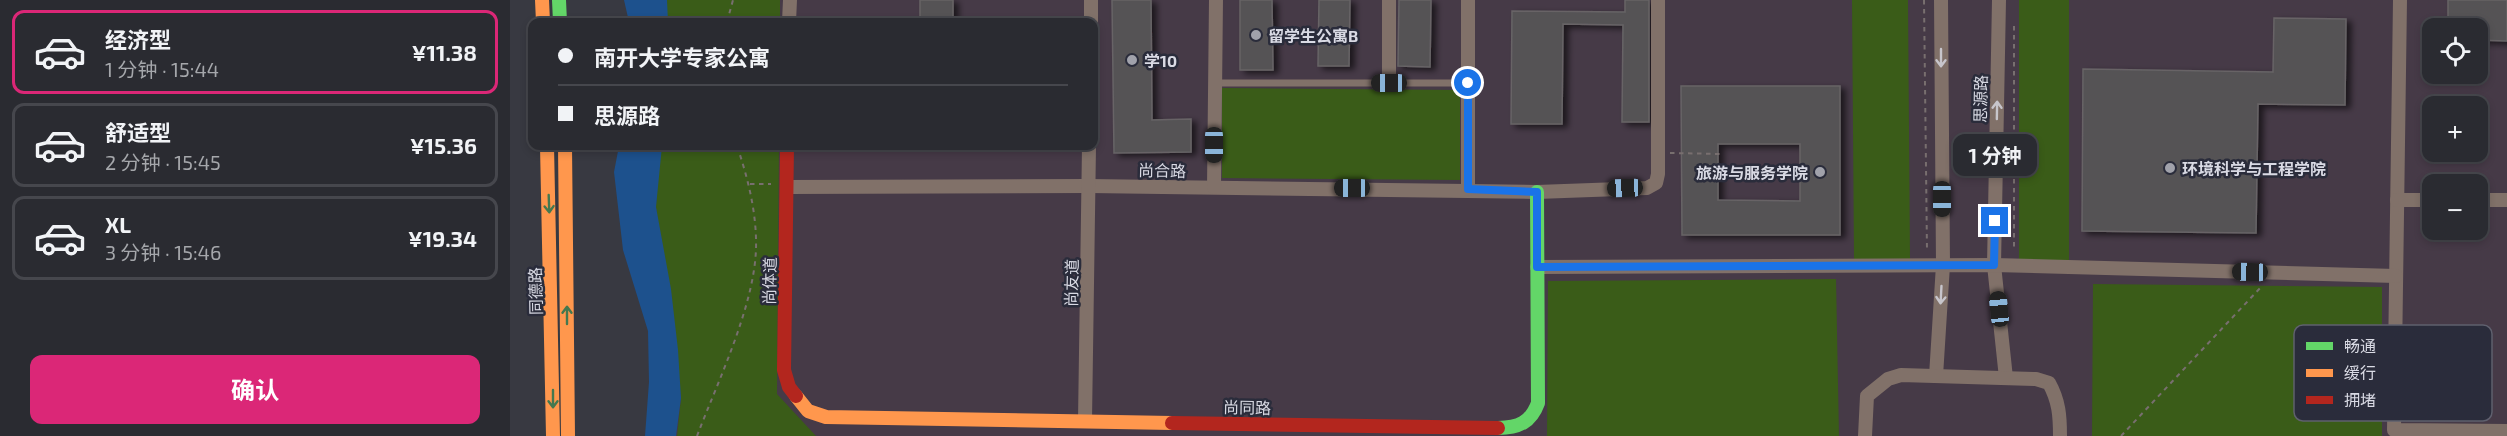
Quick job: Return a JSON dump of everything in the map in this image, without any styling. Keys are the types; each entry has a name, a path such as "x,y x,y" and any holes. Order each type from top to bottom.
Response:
{"street":[{"path":"542,0 543,18"},
{"path":"559,0 560,18"},
{"path":"789,18 790,0"},
{"path":"1090,18 1091,0"},
{"path":"1214,187 1216,0"},
{"path":"1389,0 1389,83"},
{"path":"1468,0 1468,189"},
{"path":"1658,0 1658,153"},
{"path":"1936,376 1943,265 1941,0"},
{"name":"思源路","path":"1999,0 1994,265 2006,378"},
{"path":"2395,325 2400,0"},
{"name":"同德路","path":"547,150 554,436"},
{"name":"同德路","path":"565,150 568,436"},
{"name":"尚体道","path":"788,150 784,370 789,387 808,411"},
{"name":"尚友道","path":"1085,421 1089,150"},
{"name":"尚合路","path":"787,185 1468,189 1537,192 1647,188 1656,183 1658,153"},
{"name":"尚同路","path":"808,411 826,417 1504,428 1519,426 1533,418 1538,403 1537,192"},
{"path":"2397,200 2422,200"},
{"path":"2488,200 2507,200"},
{"path":"1537,267 1994,265 2396,276"},
{"path":"1865,436 1867,396 1888,379 1901,375 2036,379 2049,383 2056,397 2060,414 2060,436"},
{"path":"2394,421 2394,430 2507,431"}],"lane":[{"path":"1215,83 1468,83"}],"path":[{"path":"728,18 733,0"},
{"path":"1924,0 1927,266"},
{"path":"2014,23 2014,266"},
{"path":"697,436 748,300 756,248 750,184 738,150"},
{"path":"1658,153 1721,154"},
{"path":"750,184 787,185"},
{"path":"2121,436 2274,273"}],"shaded area":[{"path":"638,0 2507,0 2507,436 655,436 645,150 1098,150 1098,18 640,18"}],"green space":[{"path":"663,0 780,0 780,18 663,18"},
{"path":"1852,0 1908,0 1910,259 1854,259"},
{"path":"2019,0 2069,0 2069,260 2019,260"},
{"path":"1222,88 1460,90 1460,180 1222,178"},
{"path":"658,150 779,150 777,394 816,436 677,436 681,398 656,207"},
{"path":"1836,279 1839,436 1547,436 1548,281"},
{"path":"2093,284 2382,287 2382,325 2294,325 2294,421 2382,421 2382,436 2092,436"}],"water":[{"path":"624,0 667,0 668,18 628,18"},
{"path":"618,150 662,150 656,207 671,289 678,350 681,398 676,436 645,436 649,382 648,331 623,250 614,172"}],"building":[{"path":"920,0 953,0 953,18 920,18"},
{"name":"学10","path":"1112,0 1151,0 1152,120 1191,119 1191,152 1114,153"},
{"name":"留学生公寓B","path":"1240,0 1272,0 1273,70 1240,70"},
{"path":"1319,0 1350,0 1349,66 1318,66"},
{"path":"1399,0 1431,0 1430,67 1398,66"},
{"path":"1625,0 1649,0 1649,122 1622,122 1623,25 1563,24 1562,124 1511,124 1512,11 1625,12"},
{"path":"2448,0 2507,0 2507,41 2488,40 2488,18 2448,18"},
{"name":"环境科学与工程学院","path":"2274,18 2346,19 2345,105 2258,104 2256,233 2082,231 2083,69 2273,72"},
{"name":"旅游与服务学院","path":"1681,86 1840,86 1840,235 1682,235","holes":["1718,144 1800,144 1800,201 1718,200"]}],"traffic: fast":[{"path":"559,0 560,18"},
{"path":"1498,428 1523,423 1532,415 1538,403 1537,192"}],"traffic: slow":[{"path":"542,0 543,18"},
{"path":"547,150 553,436"},
{"path":"565,150 568,436"},
{"path":"796,396 808,411 826,417 1172,423"}],"traffic: jam":[{"path":"787,150 784,370 789,387 796,396"},
{"path":"1172,423 1498,428"}],"place":[{"name":"留学生公寓B","path":"1256,35"},
{"name":"学10","path":"1132,60"},
{"name":"环境科学与工程学院","path":"2170,168"},
{"name":"旅游与服务学院","path":"1820,172"}],"route":[{"path":"1468,83 1468,189 1537,192 1537,267 1994,265 1995,221"}]}
